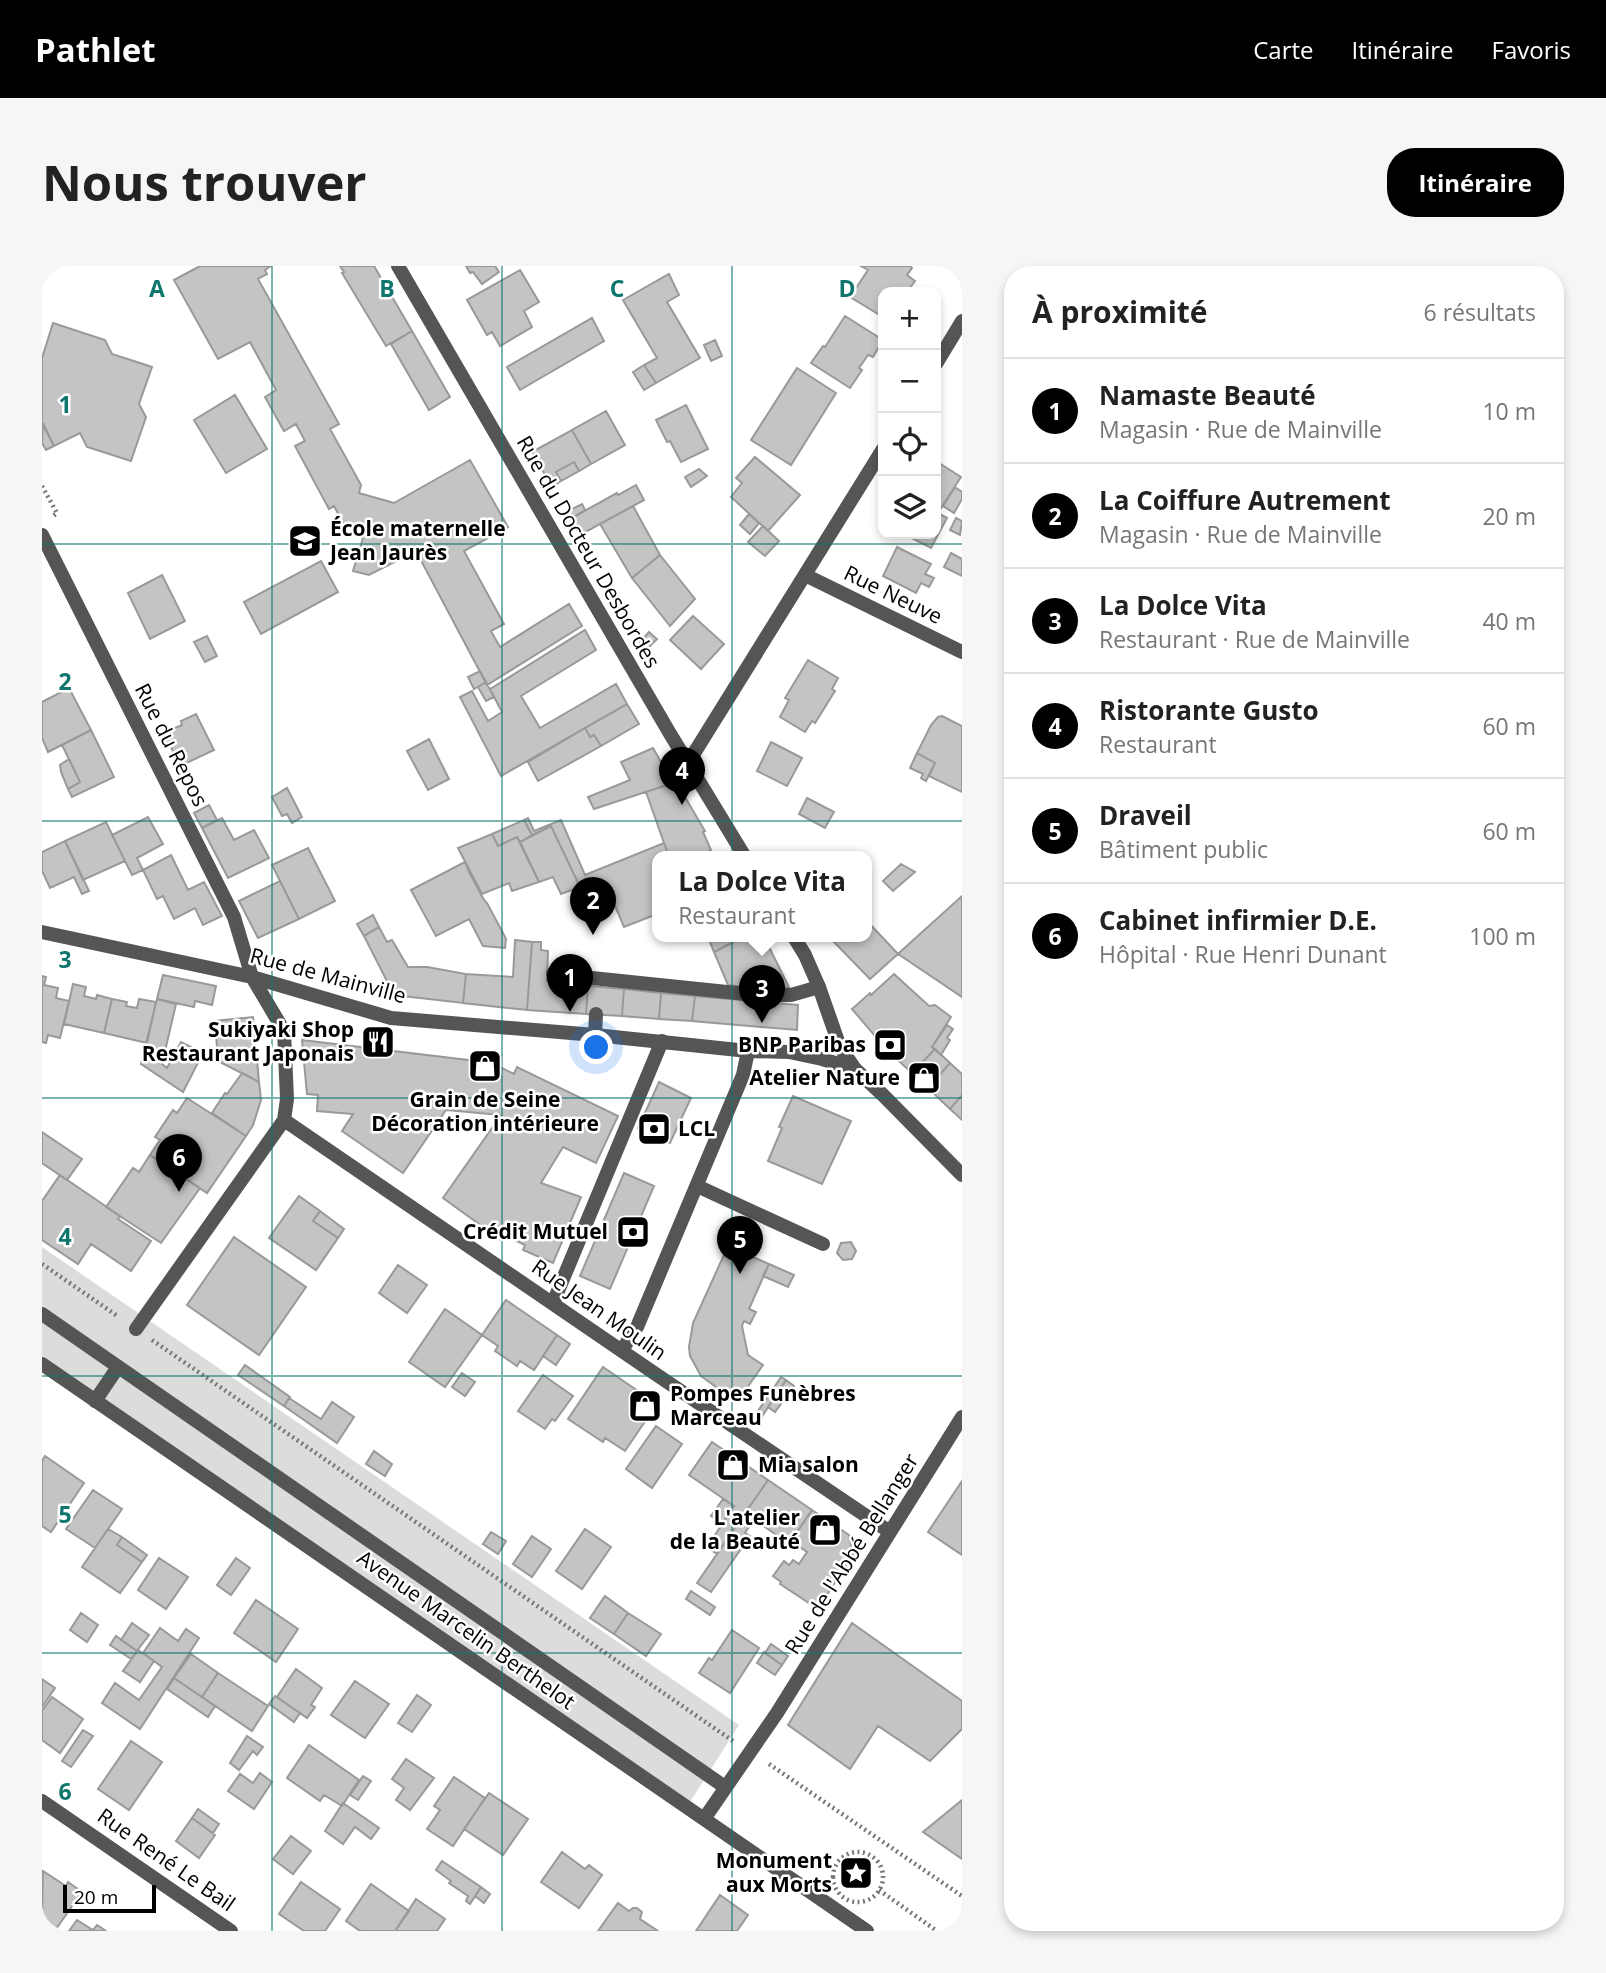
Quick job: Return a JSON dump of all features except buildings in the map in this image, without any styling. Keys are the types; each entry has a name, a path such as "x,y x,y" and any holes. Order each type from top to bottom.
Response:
{"street":[{"name":"Rue du Docteur Desbordes","path":"398,266 741,851"},
{"path":"941,356 962,321"},
{"path":"688,763 878,457"},
{"name":"Rue du Repos","path":"42,536 234,916 252,977 284,1031 284,1120"},
{"name":"Rue Neuve","path":"806,575 962,652"},
{"name":"Rue de Mainville","path":"42,932 252,977 391,1018 748,1051 789,1052 855,1069"},
{"path":"797,942 819,987 840,1047 855,1069 962,1175"},
{"path":"553,974 598,983 756,995 791,995 819,987"},
{"path":"596,1014 596,1035"},
{"path":"554,1303 662,1041"},
{"path":"622,1350 637,1327 744,1075 748,1051"},
{"path":"136,1329 284,1120"},
{"name":"Rue Jean Moulin","path":"284,1120 890,1532"},
{"path":"697,1186 823,1244"},
{"path":"42,1314 725,1787 704,1819"},
{"name":"Avenue Marcelin Berthelot","path":"42,1364 867,1931"},
{"path":"95,1401 118,1367"},
{"name":"Rue de l'Abbé Bellanger","path":"725,1787 777,1713 962,1417"},
{"name":"Rue René Le Bail","path":"42,1801 231,1931"}],"path":[{"path":"42,486 57,513 50,518"},
{"path":"42,1264 730,1739"},
{"path":"765,1761 962,1896"},
{"path":"852,1851 871,1855 879,1862 883,1871 879,1890 872,1898 863,1902 844,1898 836,1891 832,1882 836,1863 852,1851"},
{"path":"879,1890 937,1931"}],"shaded area":[{"path":"42,1247 739,1725 690,1802 42,1356"}],"place":[{"name":"École maternelle Jean Jaurès","path":"305,541"},
{"name":"Ristorante Gusto","path":"682,805"},
{"name":"La Coiffure Autrement","path":"593,935"},
{"name":"Namaste Beauté","path":"570,1012"},
{"name":"La Dolce Vita","path":"762,1023"},
{"name":"Sukiyaki Shop Restaurant Japonais","path":"378,1042"},
{"name":"BNP Paribas","path":"890,1045"},
{"name":"Grain de Seine Décoration intérieure","path":"485,1066"},
{"name":"Atelier Nature","path":"924,1078"},
{"name":"LCL","path":"654,1129"},
{"name":"Cabinet infirmier D.E.","path":"179,1192"},
{"name":"Crédit Mutuel","path":"633,1232"},
{"name":"Draveil","path":"740,1274"},
{"name":"Pompes Funèbres Marceau","path":"645,1406"},
{"name":"Mia salon","path":"733,1465"},
{"name":"L'atelier de la Beauté","path":"825,1530"},
{"name":"Monument aux Morts","path":"856,1873"}]}
